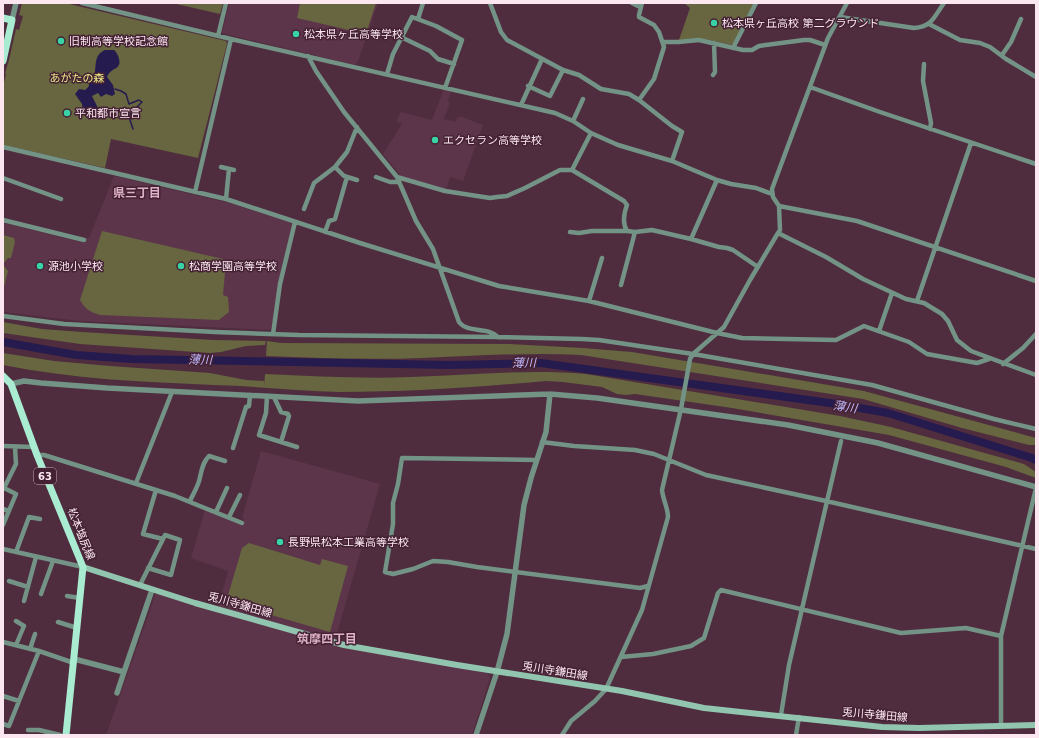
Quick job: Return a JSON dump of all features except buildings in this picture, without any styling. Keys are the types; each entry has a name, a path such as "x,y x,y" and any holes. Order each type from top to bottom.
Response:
{"main road":[{"path":"3,18 12,20 3,61"},
{"name":"松本塩尻線","path":"3,376 11,384 37,455 83,567 66,735"},
{"name":"兎川寺鎌田線","path":"83,567 152,590 344,645 497,672 634,693 704,708 882,726 919,728 1036,725"}],"street":[{"path":"12,20 16,3"},
{"path":"82,3 218,36 555,113 573,121 591,133 618,145 672,161 717,180 756,188 772,194"},
{"path":"218,36 226,3"},
{"path":"418,19 423,3"},
{"path":"490,3 501,32 507,40 563,70 579,75 601,89 629,94 639,100 661,119 682,132 672,161"},
{"path":"632,3 641,5 639,17 654,25 659,32 664,47 654,79 639,100"},
{"path":"733,48 756,3"},
{"path":"562,735 571,721 595,701 606,689 642,610 668,517 668,511 662,490 691,357 728,322 780,230 779,206 772,194 772,189 825,45 848,3"},
{"path":"840,17 921,28 929,24 944,3"},
{"path":"386,74 393,54 412,17 436,26 461,39 462,42 445,88"},
{"path":"1002,55 1011,42 1021,19"},
{"path":"929,24 960,40 980,43 990,47 1036,77"},
{"path":"402,38 430,51 438,59 454,64"},
{"path":"195,192 232,39"},
{"path":"663,42 699,40 743,50 752,50 759,46 804,40 810,40 825,45"},
{"path":"713,75 715,72 714,43"},
{"path":"308,56 316,71 344,112 358,127 397,177 416,221 433,249 456,317 462,326 494,333 498,337"},
{"path":"521,105 528,86 542,59"},
{"path":"924,64 923,81 930,115 930,129"},
{"path":"528,86 550,96 563,70"},
{"path":"810,87 1036,164"},
{"path":"573,121 583,99"},
{"path":"304,209 314,183 335,167 347,152 358,127"},
{"path":"572,170 591,133"},
{"path":"917,301 971,143"},
{"path":"3,147 226,199 441,269 500,286 589,301 717,334 742,338 836,340 864,326 909,342 927,354 977,363 989,359"},
{"path":"221,167 232,169 226,199"},
{"path":"335,167 344,176 357,180"},
{"path":"397,177 445,191 490,198 507,196 560,170 572,170 624,201 627,205 624,219 626,231"},
{"path":"325,232 329,222 335,219 347,177"},
{"path":"376,177 390,182 399,182"},
{"path":"3,178 61,199"},
{"path":"691,239 717,180"},
{"path":"779,206 857,221 1036,281"},
{"path":"3,220 84,240"},
{"path":"273,334 280,284 296,222"},
{"path":"570,232 635,232 652,230 733,250 758,267"},
{"path":"621,285 635,232"},
{"path":"778,233 826,257 863,279 906,299 924,303 942,314 948,321 955,336 961,344 971,351 989,359 1036,375"},
{"path":"589,301 602,258"},
{"path":"879,331 892,293"},
{"path":"3,316 64,324 215,332 301,335 582,339 872,385 994,419 1036,429"},
{"path":"1003,364 1023,348 1036,334"},
{"path":"11,384 24,380 40,383 107,388 358,401 550,394 597,398 681,407 846,436 889,445 1036,488 1001,636 1001,725"},
{"path":"136,484 172,392"},
{"path":"476,735 497,672 507,634 524,505 548,422 550,394"},
{"path":"233,448 246,407 249,406 250,395"},
{"path":"267,396 266,413 259,435 297,447"},
{"path":"274,396 281,412 288,414 289,416 281,442"},
{"path":"838,435 841,441"},
{"path":"781,715 789,665 803,610 826,501 841,441 844,440 846,436"},
{"path":"542,442 574,446 635,450 654,454 706,475 1036,549"},
{"path":"3,446 34,447"},
{"path":"3,525 16,494 3,488 16,464 15,447"},
{"path":"37,455 44,455 190,501 242,523"},
{"path":"190,501 206,459 209,456 225,461"},
{"path":"536,460 402,458 393,503 393,524 385,572 393,574 399,573 434,561 640,588 648,586"},
{"path":"216,512 227,488"},
{"path":"156,490 143,534 163,539"},
{"path":"229,518 240,495"},
{"path":"3,509 9,511"},
{"path":"16,552 29,517 40,519"},
{"path":"140,585 148,568 165,535 180,540 171,575 148,568"},
{"path":"3,549 83,567"},
{"path":"24,601 36,557"},
{"path":"44,592 53,561"},
{"path":"12,580 28,587"},
{"path":"117,694 152,590"},
{"path":"620,657 653,654 691,646 704,638 718,593 721,590 901,633 966,628 1001,636"},
{"path":"67,596 80,598"},
{"path":"16,620 24,626 16,645"},
{"path":"58,622 77,628"},
{"path":"30,649 35,634"},
{"path":"3,642 74,661 124,672"},
{"path":"3,724 9,726 39,651"},
{"path":"3,696 19,701"},
{"path":"796,735 799,717"},
{"path":"28,730 39,730 60,735"}],"shaded area":[{"name":"松本県ヶ丘高等学校","path":"229,3 378,3 358,61 355,65 222,33"},
{"path":"105,50 114,50 120,63 118,67 107,77 113,85 115,94 112,96 106,94 101,97 98,93 92,96 99,113 95,116 86,116 83,113 82,104 75,94 79,89 85,90 88,87 90,79 94,76 97,58 101,52"},
{"name":"エクセラン高等学校","path":"444,89 451,91 448,102 450,103 444,119 456,122 457,117 462,117 483,125 463,181 450,177 446,191 401,176 383,154 402,124 396,121 401,112 432,120"},
{"name":"松商学園高等学校","path":"114,176 229,203 293,223 271,330 80,321 3,312 3,223 85,243 86,238 89,238"},
{"name":"長野県松本工業高等学校","path":"261,451 380,484 335,640 218,607 228,571 191,558 205,510 242,525 244,519 242,518"},
{"path":"156,593 266,626 488,673 490,678 472,735 106,735"}],"green space":[{"name":"あがたの森","path":"22,3 65,3 226,41 227,44 198,158 111,139 105,168 3,145 3,87 16,29 19,30 23,16 19,15"},
{"path":"172,3 223,3 220,14"},
{"path":"300,3 376,3 366,34 297,18"},
{"name":"松本県ヶ丘高校 第二グラウンド","path":"684,3 754,3 733,45 704,39 679,40 690,8"},
{"path":"102,231 223,259 228,272 225,272 223,295 228,297 229,312 219,320 100,315 88,310 80,300"},
{"path":"3,235 14,238 15,242 11,258 8,258 4,263 4,266 8,271 3,291"},
{"path":"3,322 42,329 82,332 213,340 266,341 265,345 246,346 210,353 80,344 3,333"},
{"path":"267,341 281,343 509,344 632,352 864,391 1036,438 1036,445 1029,445 962,428 863,399 581,355 521,354 382,359 266,356"},
{"path":"3,353 54,361 210,373 246,380 264,381 264,386 265,374 374,378 520,372 586,374 840,416 891,427 1024,464 1036,472 1036,478 1006,467 889,435 732,408 635,394 617,394 602,387 563,382 546,381 418,390 340,392 134,381 55,374 3,365"},
{"path":"249,543 320,565 322,559 348,566 330,632 226,602 242,548"}],"waterway":[{"path":"115,89 126,94 129,104 139,100 142,102 130,114 133,129"},
{"name":"薄川","path":"3,342 76,355 132,359 449,365 541,363 837,404 888,413 1036,460"}],"place":[{"name":"松本県ヶ丘高校 第二グラウンド","path":"714,23"},
{"name":"松本県ヶ丘高等学校","path":"296,34"},
{"name":"旧制高等学校記念館","path":"61,41"},
{"name":"平和都市宣言","path":"67,113"},
{"name":"エクセラン高等学校","path":"435,140"},
{"name":"源池小学校","path":"40,266"},
{"name":"松商学園高等学校","path":"181,266"},
{"name":"長野県松本工業高等学校","path":"280,542"}],"district":[{"name":"県三丁目","path":"137,193"},
{"name":"筑摩四丁目","path":"327,639"}]}
